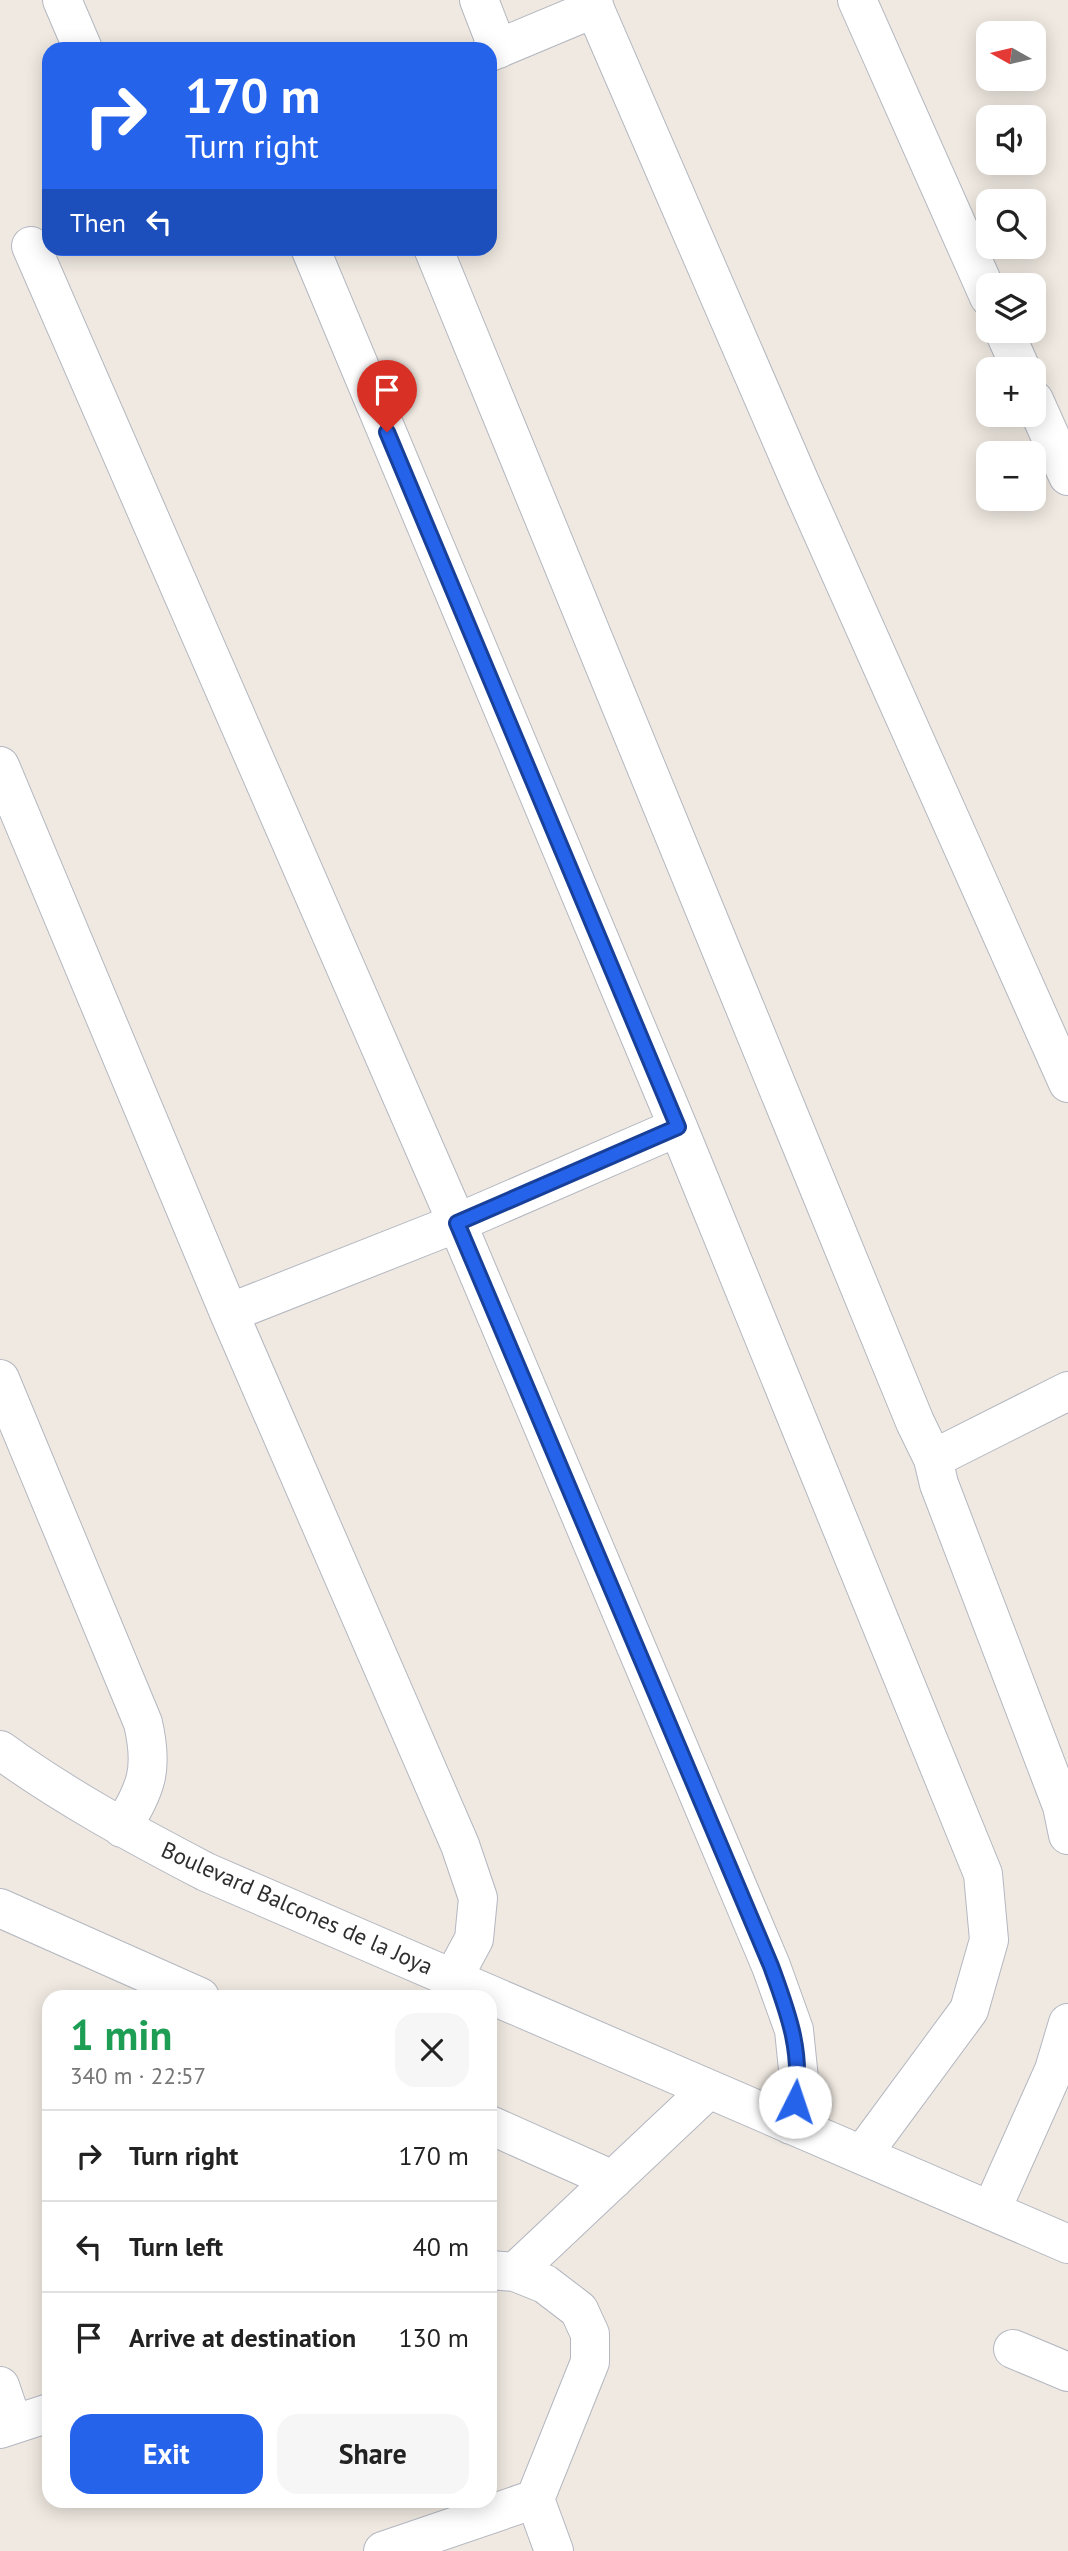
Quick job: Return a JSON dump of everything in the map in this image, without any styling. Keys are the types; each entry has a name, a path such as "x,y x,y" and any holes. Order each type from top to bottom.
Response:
{"street":[{"path":"62,0 80,42"},
{"path":"479,0 492,42"},
{"path":"857,0 978,273"},
{"path":"497,49 593,4 802,487 1068,1083"},
{"path":"27,248 457,1223 771,1966 794,2030 799,2079 792,2125"},
{"path":"313,256 678,1127 983,1874 989,1940 969,2010 862,2155"},
{"path":"436,256 915,1422 933,1459 939,1484 1062,1806 1068,1835"},
{"path":"1046,427 1068,476"},
{"path":"0,766 229,1313 460,1845 478,1898 474,1938 453,1978"},
{"path":"229,1313 457,1223 678,1127"},
{"path":"0,1379 143,1723 150,1753 144,1791 122,1828"},
{"path":"933,1459 1068,1391"},
{"name":"Boulevard Balcones de la Joya","path":"0,1750 122,1828 206,1872 481,1990"},
{"path":"0,1908 184,1990"},
{"name":"Boulevard Balcones de la Joya","path":"497,1997 1068,2244"},
{"path":"991,2211 1054,2070 1068,2023"},
{"path":"503,2271 613,2180 709,2089"},
{"path":"497,2129 613,2180"},
{"path":"503,2271 545,2284 579,2310 590,2334 590,2362 535,2499 554,2551"},
{"path":"1013,2349 1068,2372"},
{"path":"0,2386 7,2426 42,2415"},
{"path":"383,2551 535,2499"}],"route":[{"path":"387,432 678,1127 457,1223 771,1966 794,2030 799,2079 795,2102"}]}
